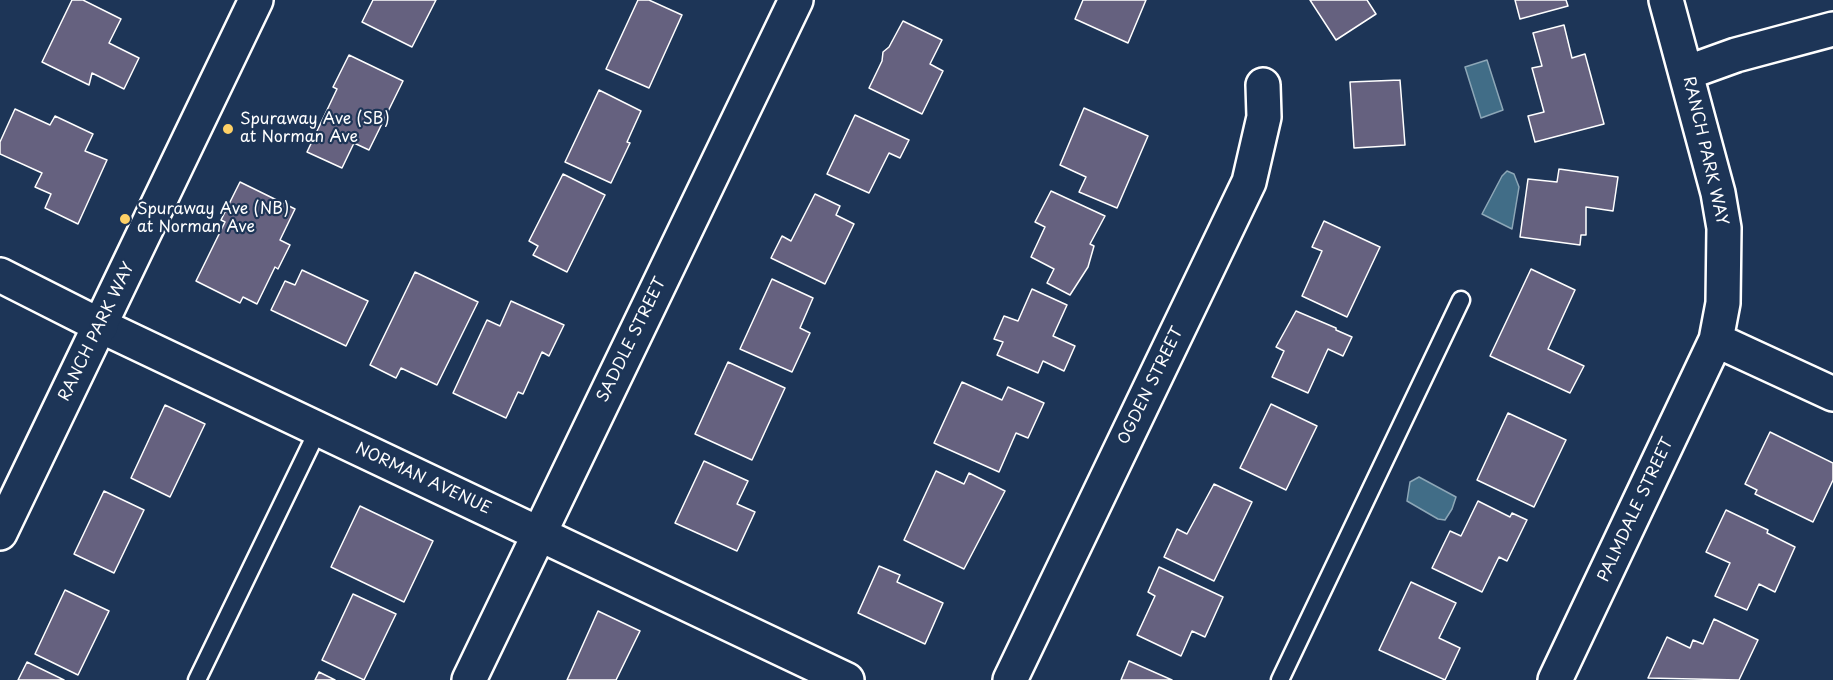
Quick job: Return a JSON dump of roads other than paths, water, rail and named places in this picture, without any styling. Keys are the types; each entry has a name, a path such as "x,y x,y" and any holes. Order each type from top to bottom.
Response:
{"street":[{"name":"RANCH PARK WAY","path":"0,533 256,0"},
{"name":"SADDLE STREET","path":"469,680 796,0"},
{"name":"RANCH PARK WAY","path":"1666,0 1718,193 1724,228 1723,303 1716,340"},
{"path":"1686,73 1736,55 1833,29"},
{"name":"OGDEN STREET","path":"1010,680 1249,182 1264,117 1263,85"},
{"name":"NORMAN AVENUE","path":"0,275 318,430 848,680"},
{"path":"1716,340 1833,394"},
{"name":"PALMDALE STREET","path":"1555,680 1716,340"}],"lane":[{"path":"1280,680 1461,300"},
{"path":"197,680 318,430"}],"water":[{"path":"1487,60 1503,110 1481,118 1465,67"},
{"path":"1507,171 1514,174 1519,187 1512,229 1482,214 1502,176"},
{"path":"1419,477 1456,497 1445,520 1438,519 1407,501 1410,482"}],"place":[{"name":"Spuraway Ave (SB) at Norman Ave","path":"228,129"},
{"name":"Spuraway Ave (NB) at Norman Ave","path":"125,219"}]}
